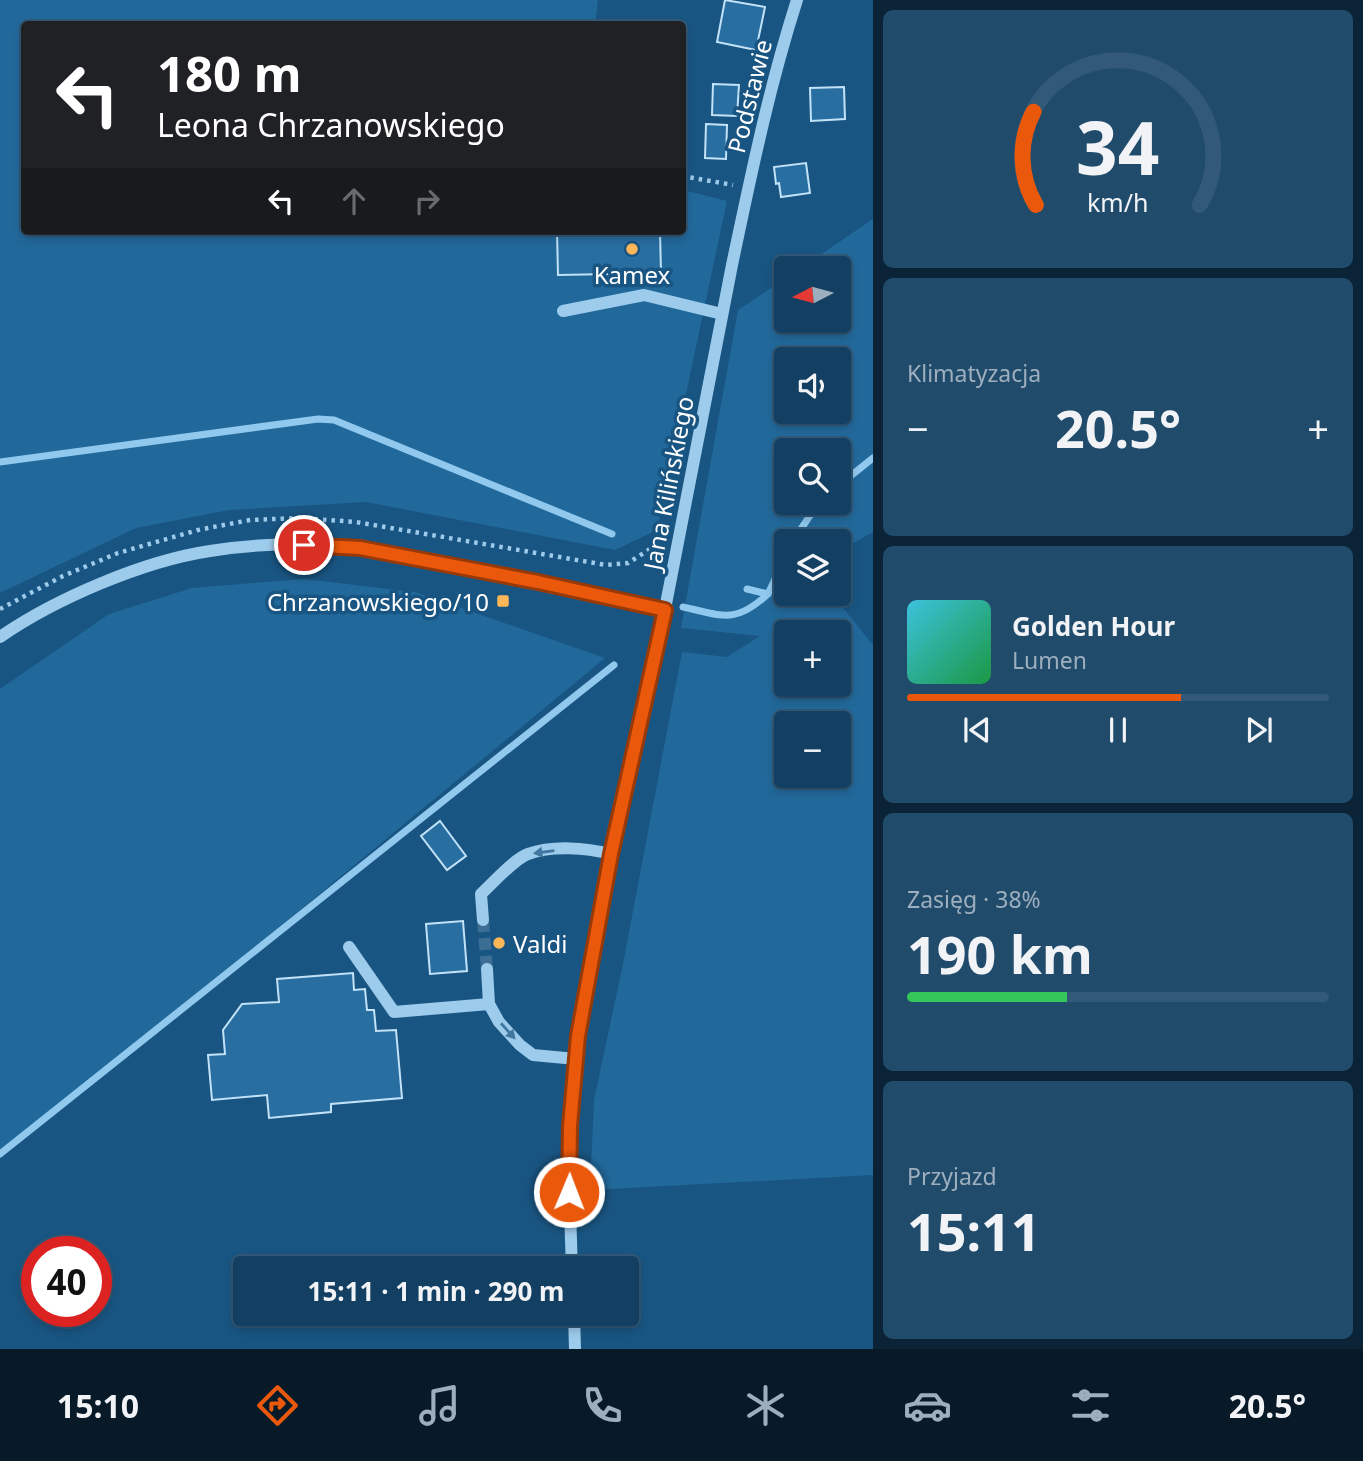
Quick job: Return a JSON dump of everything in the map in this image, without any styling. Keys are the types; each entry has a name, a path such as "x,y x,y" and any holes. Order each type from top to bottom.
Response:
{"street":[{"name":"Podstawie","path":"745,203 776,66 797,0"},
{"name":"Jana Kilińskiego","path":"572,1256 570,1126 576,1059 611,854 665,610 745,203"},
{"path":"563,311 644,295 722,314"},
{"path":"0,637 18,625 102,583 156,564 208,551 251,547 304,545 360,548 551,584 665,610"},
{"path":"483,920 481,894 526,855 548,850 590,848 611,854"},
{"path":"349,947 394,1012 489,1004"},
{"path":"487,969 489,1004 499,1022 520,1045 533,1055 576,1059"},
{"path":"574,1326 575,1349"}],"path":[{"path":"686,177 748,188"}],"shaded area":[{"path":"0,0 598,0 595,21 21,21 21,235 686,235 686,191 727,201 657,530 615,550 366,502 229,510 136,528 0,593"},
{"path":"873,219 873,532 851,545 851,529 774,529 774,606 842,606 873,645 873,1175 590,1190 594,1100 623,964 682,652 727,657 760,636 681,628 738,310 774,286 774,333 851,333 851,256 819,256"},
{"path":"304,579 415,592 605,658 0,1158 0,689 109,614 192,588"}],"building":[{"path":"725,0 765,7 756,50 717,42"},
{"path":"713,84 739,85 737,116 712,115"},
{"path":"844,87 845,119 811,121 810,88"},
{"path":"706,124 727,125 726,159 705,158"},
{"path":"806,163 810,193 781,197 774,167"},
{"path":"557,235 660,235 661,273 558,275"},
{"path":"440,821 466,856 447,870 421,836"},
{"path":"463,921 467,971 430,974 426,924"},
{"path":"353,973 354,990 365,989 367,1010 374,1010 376,1031 396,1030 402,1098 331,1104 331,1112 269,1118 267,1095 212,1100 208,1055 225,1054 223,1030 242,1004 279,1002 277,979"}],"waterway":[{"path":"0,462 318,419 334,420 612,534"},
{"path":"851,476 873,458"},
{"path":"801,529 810,515"},
{"path":"747,589 768,594 774,581"},
{"path":"683,607 719,615 737,614 757,604 768,594"},
{"path":"0,1154 614,665"}],"tunnel":[{"path":"483,920 487,969"}],"place":[{"name":"Kamex","path":"632,249"},
{"name":"Chrzanowskiego/10","path":"503,601"},
{"name":"Valdi","path":"499,943"}],"route":[{"path":"304,545 360,548 600,594 665,610 611,854 578,1036 570,1126 569,1192"}]}
